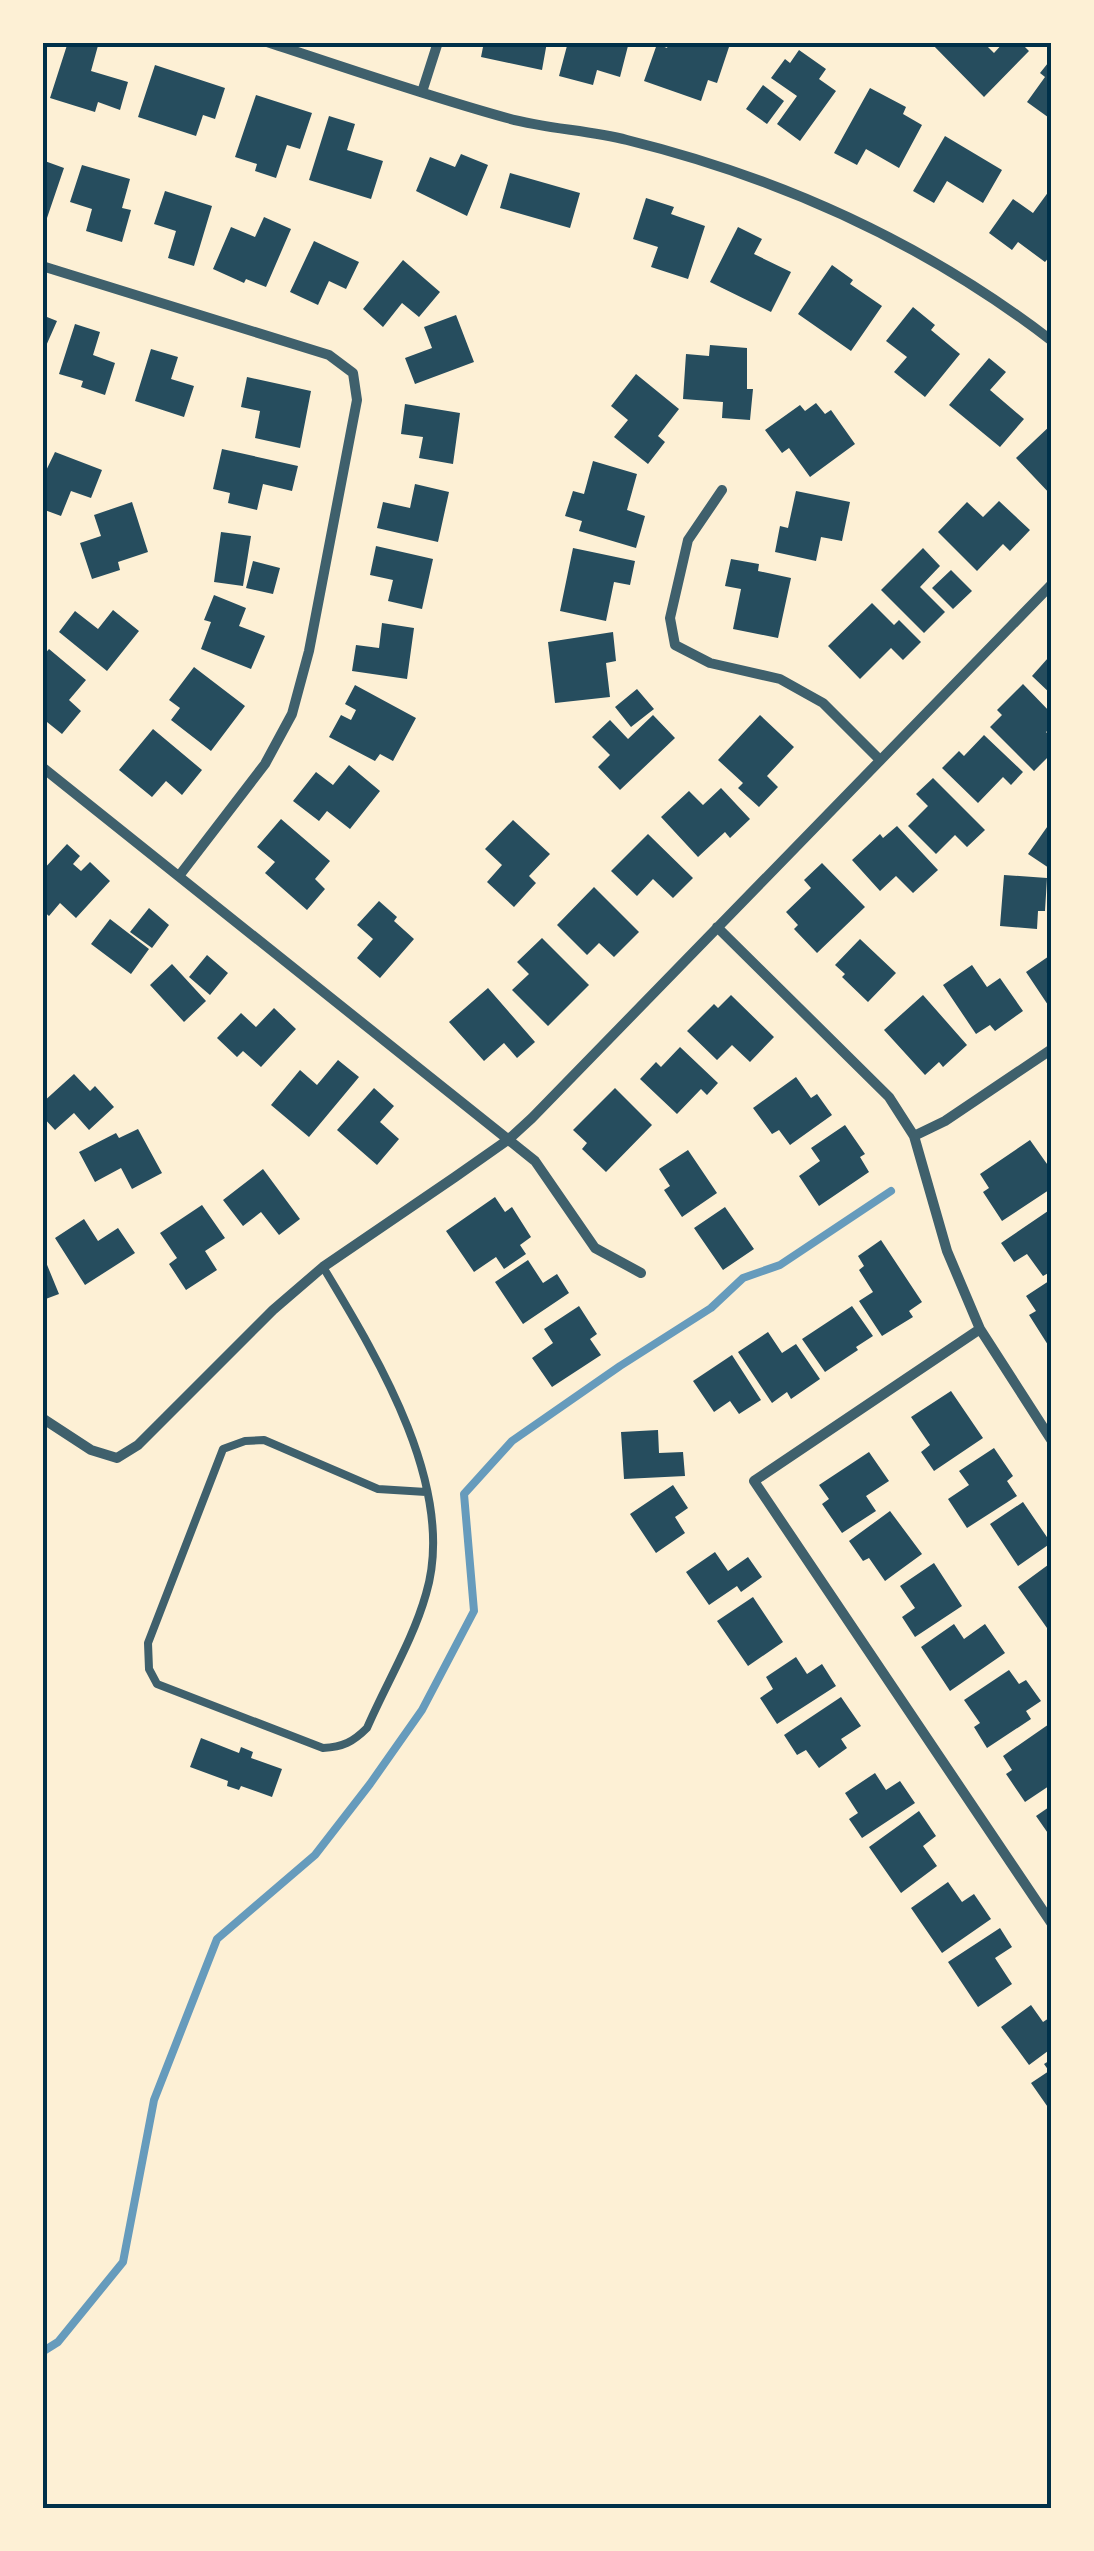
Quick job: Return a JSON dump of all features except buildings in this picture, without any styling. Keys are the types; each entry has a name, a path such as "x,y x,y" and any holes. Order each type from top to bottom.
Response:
{"street":[{"path":"267,42 511,119 626,140 807,198 887,234 962,278 1052,341"},
{"path":"422,92 438,42"},
{"path":"42,266 330,355 353,373 357,400 309,651 292,714 265,764 179,876"},
{"path":"722,490 688,540 670,618 675,645 710,663 780,679 823,703 880,760"},
{"path":"42,1418 91,1450 118,1458 138,1446 273,1310 323,1267 509,1139 1052,584"},
{"path":"42,766 535,1161 595,1248 641,1273"},
{"path":"717,928 890,1096 914,1136 928,1173 947,1251 980,1330 1052,1441"},
{"path":"914,1136 946,1121 1052,1048"},
{"path":"980,1330 754,1481 1052,1924"}],"lane":[{"path":"323,1267 365,1336 407,1424 426,1492 434,1540 426,1596 367,1728 356,1740 339,1748 323,1748 157,1684 149,1670 148,1642 223,1448 264,1440 378,1489 426,1492"}],"waterway":[{"path":"42,2352 58,2342 123,2262 154,2100 217,1939 315,1855 422,1710 474,1611 464,1494 512,1441 711,1308 743,1278 780,1265 891,1191"}]}
